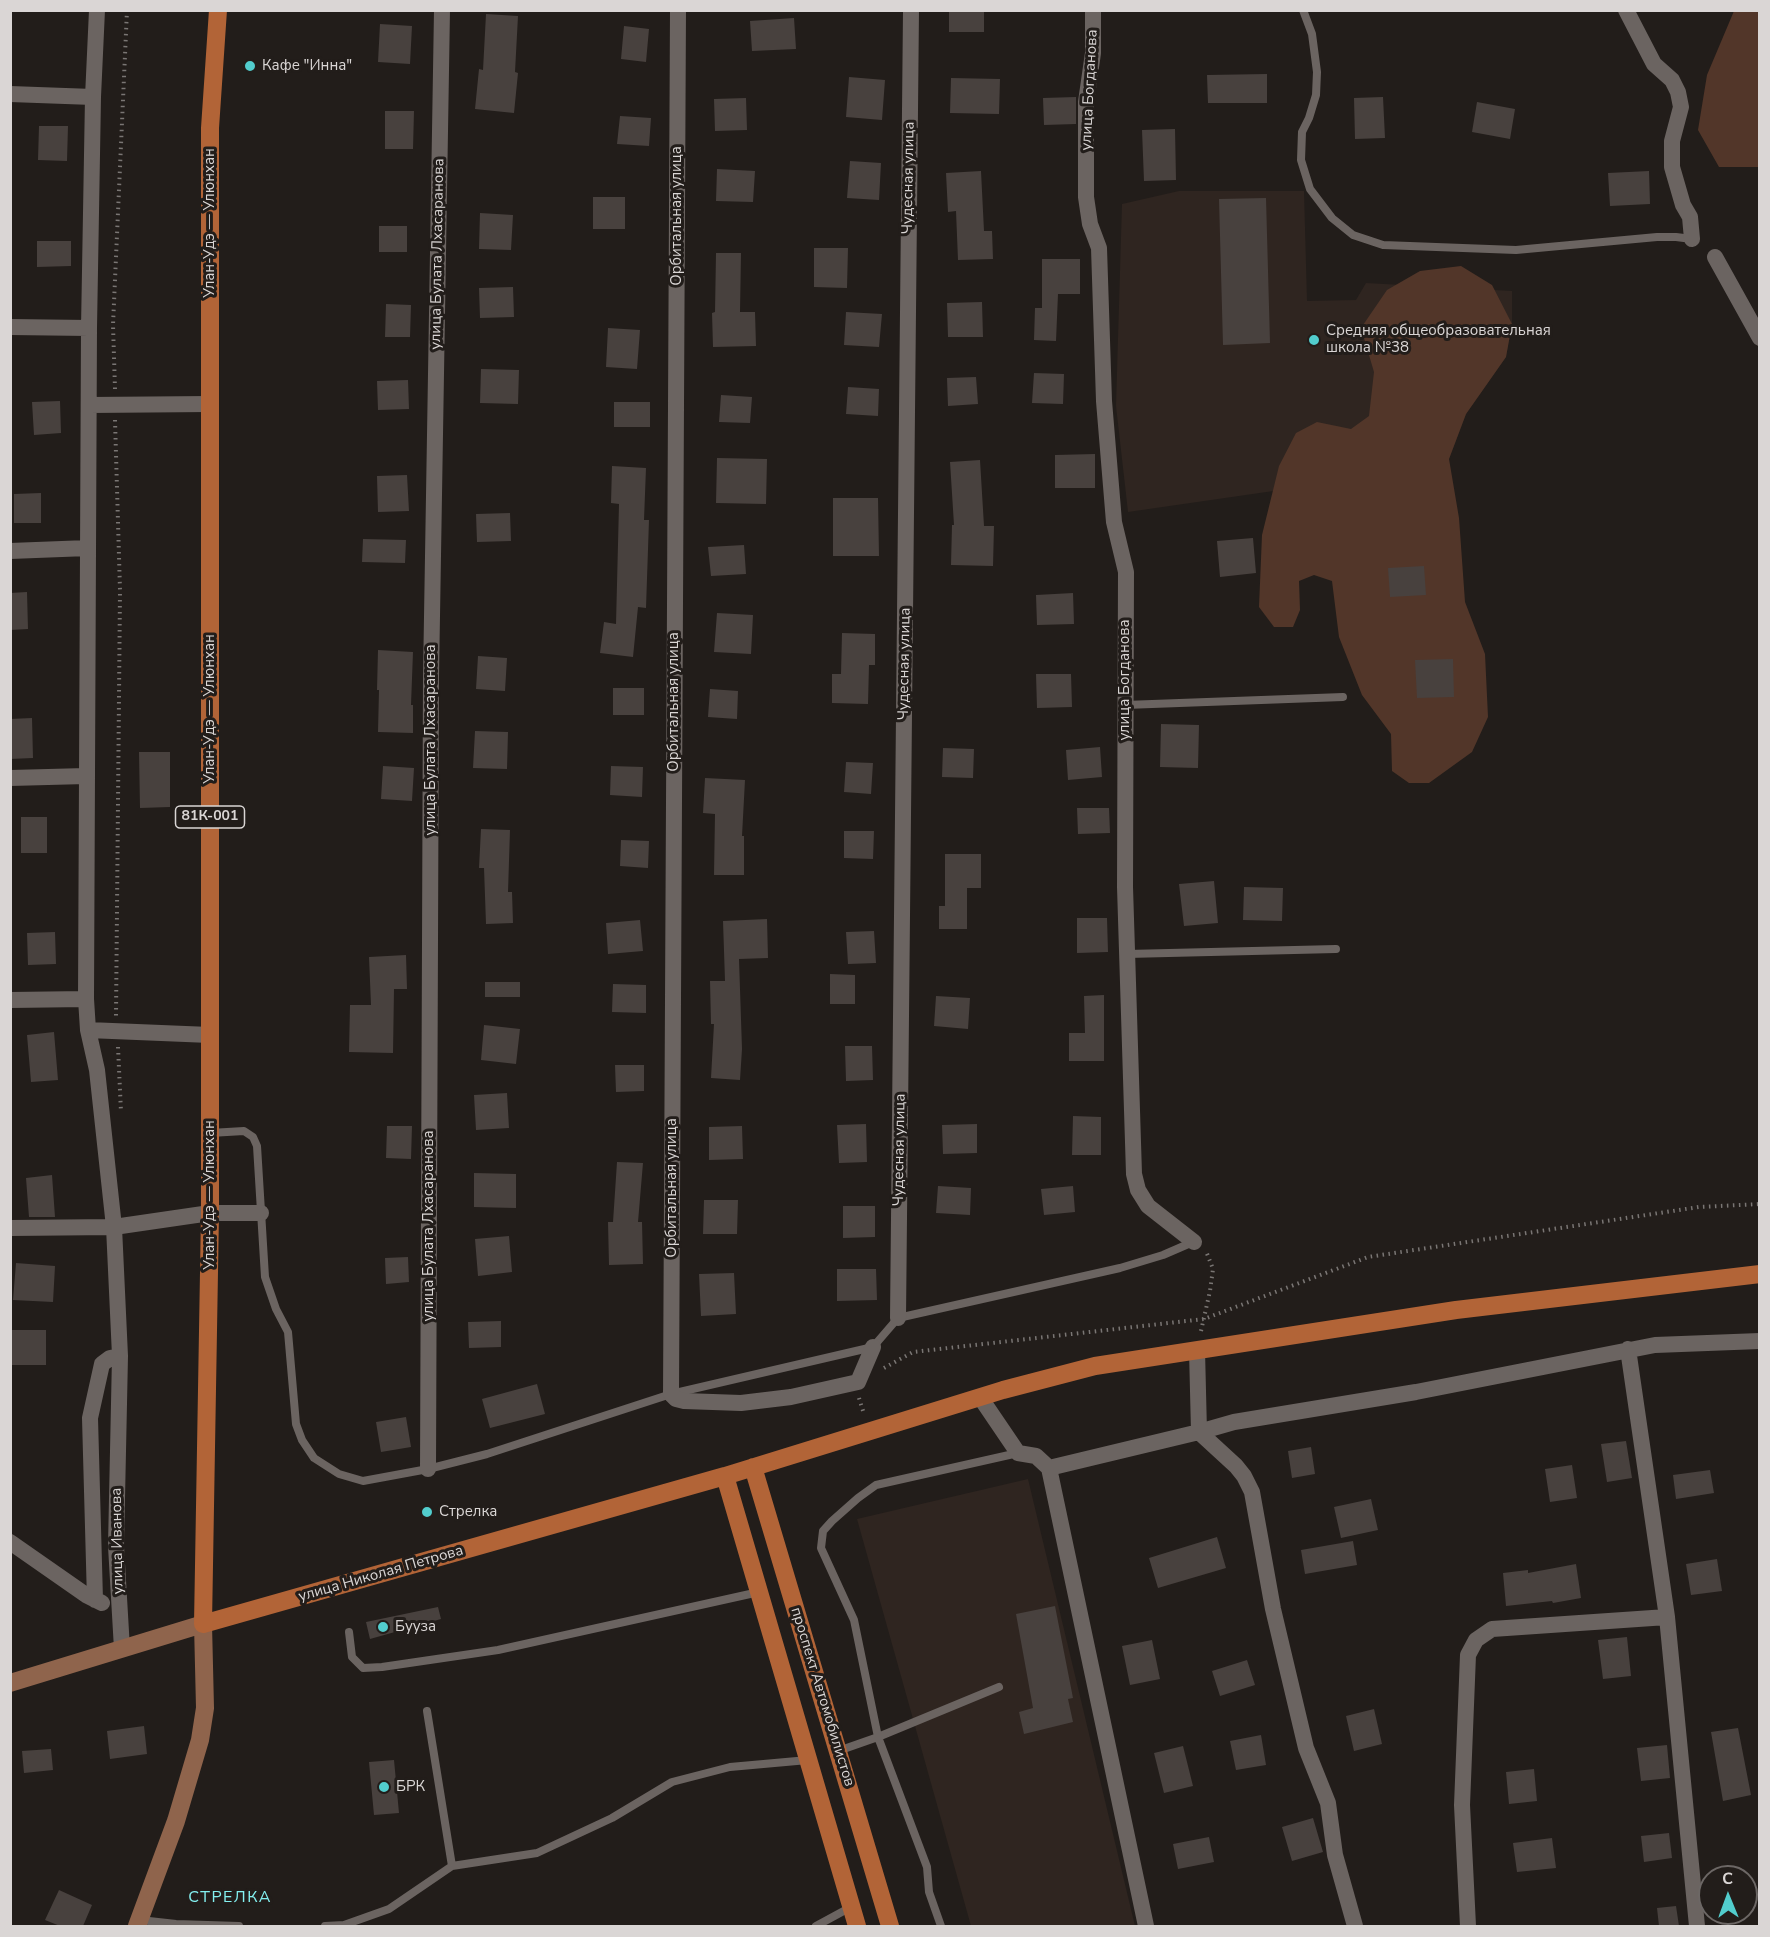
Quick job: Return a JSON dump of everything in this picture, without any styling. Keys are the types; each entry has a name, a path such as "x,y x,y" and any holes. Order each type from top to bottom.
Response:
{"main road":[{"name":"Улан-Удэ — Улюнхан","path":"203,1624 210,1213 210,128 218,10"},
{"name":"улица Николая Петрова","path":"10,1683 203,1624 725,1476 981,1396 1095,1366 1456,1310 1760,1274"},
{"name":"проспект Автомобилистов","path":"753,1467 891,1926"},
{"name":"проспект Автомобилистов","path":"725,1476 857,1926"},
{"path":"138,1923 176,1821 200,1740 205,1708 203,1624"}],"street":[{"name":"улица Иванова","path":"97,10 89,328 86,999 88,1030 97,1070 114,1227 120,1356 116,1546 122,1649"},
{"name":"улица Булата Лхасаранова","path":"428,1469 431,677 442,10"},
{"name":"Орбитальная улица","path":"671,1394 678,10"},
{"name":"Чудесная улица","path":"898,1318 911,10"},
{"name":"улица Богданова","path":"1093,10 1093,53 1086,102 1086,197 1090,224 1098,248 1105,412 1114,522 1126,572 1125,887 1134,1174 1138,1190 1148,1206 1194,1242"},
{"path":"1626,10 1654,64 1672,80 1678,92 1681,107 1672,141 1672,167 1683,205 1690,217 1692,239"},
{"path":"10,94 93,98"},
{"path":"1715,257 1760,338"},
{"path":"10,327 89,328"},
{"path":"89,405 210,404"},
{"path":"10,551 88,548"},
{"path":"10,778 86,776"},
{"path":"10,1000 86,999"},
{"path":"88,1030 210,1035"},
{"path":"10,1228 114,1227 210,1213 261,1213"},
{"path":"1049,1468 1234,1422 1416,1392 1628,1349 1655,1345 1760,1341"},
{"path":"671,1394 676,1399 684,1401 741,1403 791,1396 858,1382 873,1347"},
{"path":"1628,1349 1667,1617 1697,1926"},
{"path":"1197,1350 1199,1432 1236,1466 1252,1492 1272,1610 1306,1748 1328,1803 1335,1856 1355,1926"},
{"path":"95,1600 90,1418 102,1364 110,1358 120,1356"},
{"path":"981,1396 1018,1453 1036,1456 1049,1468 1146,1926"},
{"name":"улица Иванова","path":"10,1542 95,1600 120,1608"},
{"path":"1468,1926 1462,1804 1468,1655 1476,1640 1492,1629 1667,1617"}],"lane":[{"path":"1303,10 1311,34 1317,72 1316,95 1302,132 1301,159 1310,189 1332,218 1353,235 1383,246 1516,250 1657,237 1692,239"},
{"path":"1125,705 1343,697"},
{"path":"1127,954 1336,949"},
{"path":"210,1133 244,1131 253,1137 257,1146 265,1277 276,1309 288,1332 296,1424 302,1440 314,1458 339,1474 363,1481 428,1469 487,1454 671,1394 873,1347 898,1318 1120,1268 1163,1255 1194,1242"},
{"path":"941,1926 929,1892 927,1867 878,1737 854,1620 821,1548 824,1531 832,1521 876,1485 1018,1453"},
{"path":"349,1632 352,1657 363,1668 382,1667 498,1650 759,1592"},
{"path":"838,1751 999,1687"},
{"path":"427,1711 452,1866"},
{"path":"325,1926 344,1925 388,1909 452,1866 537,1853 612,1818 672,1782 730,1767 808,1760"},
{"path":"816,1926 851,1906"},
{"path":"138,1923 239,1926"}],"path":[{"path":"122,1123 117,1031 120,590 113,325 127,10"},
{"path":"869,1432 858,1392 858,1382 913,1352 1204,1319 1368,1257 1699,1207 1760,1204"},
{"path":"1194,1242 1206,1251 1213,1269 1204,1319"}],"shaded area":[{"path":"1734,11 1759,11 1759,167 1719,167 1698,130 1707,75"},
{"name":"Средняя общеобразовательная школа №38","path":"1179,191 1304,191 1307,301 1356,300 1366,283 1512,291 1512,324 1506,357 1466,414 1449,459 1308,486 1128,512 1116,406 1122,204"},
{"path":"1461,266 1492,285 1512,324 1506,357 1466,414 1449,459 1459,518 1465,602 1485,654 1488,717 1472,752 1429,783 1409,783 1392,771 1391,734 1362,695 1339,637 1332,581 1314,575 1299,581 1300,610 1293,627 1274,627 1259,607 1262,535 1279,466 1296,433 1317,422 1351,429 1369,416 1374,372 1361,328 1387,290 1420,271"},
{"path":"1028,1479 1135,1926 971,1926 857,1519"}],"building":[{"path":"949,10 984,10 984,32 949,32"},
{"path":"486,14 518,16 515,72 518,73 514,113 475,109 479,69 483,70"},
{"path":"794,18 796,49 752,51 750,21"},
{"path":"380,24 412,26 410,64 378,62"},
{"path":"624,26 649,29 646,62 621,59"},
{"path":"1267,74 1267,103 1208,103 1207,75"},
{"path":"849,77 885,80 882,120 846,117"},
{"path":"951,78 1000,79 999,114 950,113"},
{"path":"1076,97 1076,124 1044,125 1043,98"},
{"path":"1383,97 1385,138 1355,139 1354,98"},
{"path":"746,98 747,130 715,131 714,99"},
{"path":"1477,102 1515,109 1510,139 1472,132"},
{"path":"385,111 414,111 413,149 385,149"},
{"path":"620,116 651,118 649,146 617,144"},
{"path":"39,126 68,126 67,161 38,160"},
{"path":"1175,129 1176,180 1144,181 1142,130"},
{"path":"850,161 881,163 879,200 847,198"},
{"path":"717,169 755,171 753,202 716,201"},
{"path":"981,171 984,231 992,231 993,259 958,260 956,211 948,212 946,173"},
{"path":"1649,171 1650,204 1610,206 1608,173"},
{"path":"593,197 625,197 625,229 593,229"},
{"path":"1266,198 1270,343 1223,345 1219,199"},
{"path":"480,213 513,215 511,250 479,249"},
{"path":"379,226 407,226 407,252 379,252"},
{"path":"37,241 71,241 71,266 37,267"},
{"path":"814,248 848,248 847,288 814,287"},
{"path":"716,253 741,253 740,312 755,312 756,346 713,347 712,313 715,312"},
{"path":"1042,259 1080,259 1080,294 1058,294 1056,341 1034,340 1035,308 1042,308"},
{"path":"513,287 514,317 480,318 479,288"},
{"path":"982,302 983,337 948,337 947,303"},
{"path":"386,304 411,305 410,337 385,337"},
{"path":"846,312 882,314 879,347 844,345"},
{"path":"608,328 640,330 637,369 606,367"},
{"path":"481,369 519,370 518,404 480,403"},
{"path":"1034,373 1064,374 1063,404 1032,403"},
{"path":"976,377 978,404 948,406 947,378"},
{"path":"408,380 409,409 378,410 377,381"},
{"path":"848,387 879,389 878,416 846,414"},
{"path":"721,395 752,397 750,423 719,422"},
{"path":"60,401 61,433 34,435 32,402"},
{"path":"614,402 650,402 650,427 614,427"},
{"path":"1095,454 1095,488 1055,488 1055,455"},
{"path":"717,458 767,459 766,504 716,503"},
{"path":"980,460 984,526 994,526 993,566 951,565 952,525 954,525 950,462"},
{"path":"612,466 646,468 644,520 649,520 646,608 638,607 633,657 600,653 604,622 616,624 619,504 611,503"},
{"path":"407,475 409,511 378,512 377,476"},
{"path":"41,493 41,523 14,523 14,494"},
{"path":"833,498 878,498 879,556 833,556"},
{"path":"510,513 511,541 477,542 476,514"},
{"path":"1253,538 1256,573 1220,577 1217,541"},
{"path":"363,539 406,540 405,563 362,562"},
{"path":"744,545 746,574 711,576 708,547"},
{"path":"1424,566 1426,595 1390,597 1388,568"},
{"path":"27,592 28,629 10,630 10,593"},
{"path":"1073,593 1074,624 1037,625 1036,595"},
{"path":"717,613 753,615 751,654 714,652"},
{"path":"842,633 875,634 875,665 869,665 868,704 832,703 832,674 841,674"},
{"path":"378,650 413,652 411,705 413,705 413,733 378,732"},
{"path":"478,656 507,658 505,691 476,689"},
{"path":"1453,659 1454,697 1417,698 1415,660"},
{"path":"1036,674 1071,674 1072,707 1037,708"},
{"path":"613,688 644,688 644,715 613,715"},
{"path":"710,689 738,691 737,719 708,717"},
{"path":"32,718 33,758 10,759 10,719"},
{"path":"1161,724 1199,725 1198,768 1160,767"},
{"path":"475,731 508,732 507,769 473,768"},
{"path":"1100,747 1102,777 1068,780 1066,750"},
{"path":"943,748 974,749 973,778 942,777"},
{"path":"139,752 170,752 170,807 140,808"},
{"path":"846,762 873,763 871,794 844,792"},
{"path":"383,766 414,768 412,801 381,799"},
{"path":"611,766 643,767 642,797 610,795"},
{"path":"705,778 745,780 742,836 744,836 744,875 714,875 715,814 703,813"},
{"path":"1077,808 1109,808 1110,833 1078,834"},
{"path":"21,817 47,817 47,853 21,853"},
{"path":"481,829 510,830 508,892 512,892 513,923 486,924 484,868 479,868"},
{"path":"844,831 874,831 873,859 844,858"},
{"path":"621,840 649,841 648,868 620,866"},
{"path":"945,854 981,854 981,888 967,888 967,929 939,929 939,906 945,906"},
{"path":"1214,881 1218,923 1184,926 1179,884"},
{"path":"1244,887 1283,888 1282,921 1243,920"},
{"path":"1077,918 1107,918 1108,952 1077,953"},
{"path":"767,919 768,958 739,959 742,1049 740,1080 711,1078 714,1024 711,1024 710,981 725,981 723,921"},
{"path":"640,920 643,951 608,954 606,923"},
{"path":"874,931 876,963 848,964 846,932"},
{"path":"55,932 56,964 28,965 27,933"},
{"path":"406,955 407,989 394,989 393,1053 349,1052 350,1005 371,1005 369,957"},
{"path":"830,974 855,975 855,1004 830,1004"},
{"path":"485,982 520,982 520,997 485,997"},
{"path":"613,984 646,985 646,1013 612,1012"},
{"path":"1104,995 1104,1061 1069,1061 1069,1033 1085,1033 1084,996"},
{"path":"936,996 970,998 968,1029 934,1026"},
{"path":"484,1025 520,1029 516,1064 481,1060"},
{"path":"54,1032 58,1080 31,1082 27,1035"},
{"path":"845,1046 872,1046 873,1080 846,1081"},
{"path":"615,1065 644,1065 644,1091 616,1092"},
{"path":"507,1093 509,1128 476,1130 474,1095"},
{"path":"1073,1116 1101,1117 1101,1155 1072,1155"},
{"path":"866,1124 867,1162 839,1163 837,1125"},
{"path":"977,1124 977,1153 943,1154 942,1125"},
{"path":"387,1126 412,1126 411,1159 386,1158"},
{"path":"742,1126 743,1159 709,1160 709,1127"},
{"path":"617,1162 643,1163 638,1222 642,1222 643,1264 609,1265 608,1222 613,1222"},
{"path":"474,1173 516,1174 516,1208 474,1207"},
{"path":"52,1175 55,1217 29,1217 26,1178"},
{"path":"938,1186 971,1188 970,1215 936,1213"},
{"path":"1073,1186 1075,1212 1044,1215 1041,1189"},
{"path":"704,1200 738,1200 737,1234 703,1234"},
{"path":"843,1206 875,1206 875,1237 843,1238"},
{"path":"509,1236 512,1272 478,1276 475,1239"},
{"path":"408,1257 409,1282 386,1284 385,1258"},
{"path":"16,1263 55,1266 53,1302 13,1300"},
{"path":"837,1269 876,1269 877,1300 837,1301"},
{"path":"734,1273 736,1314 701,1316 699,1274"},
{"path":"501,1321 501,1347 469,1348 468,1322"},
{"path":"12,1330 46,1330 46,1365 12,1365"},
{"path":"537,1384 545,1414 490,1428 482,1399"},
{"path":"406,1417 411,1447 381,1452 376,1422"},
{"path":"1626,1441 1632,1478 1607,1482 1601,1444"},
{"path":"1311,1447 1315,1474 1292,1478 1288,1451"},
{"path":"1572,1465 1577,1498 1550,1502 1545,1469"},
{"path":"1710,1470 1714,1493 1676,1499 1673,1475"},
{"path":"1371,1499 1378,1530 1341,1538 1334,1507"},
{"path":"1217,1537 1226,1568 1158,1588 1149,1558"},
{"path":"1353,1541 1357,1565 1305,1574 1301,1550"},
{"path":"1717,1559 1722,1591 1691,1595 1686,1564"},
{"path":"1576,1564 1581,1598 1553,1603 1552,1601 1506,1606 1503,1573 1528,1570 1528,1573"},
{"path":"1055,1606 1073,1698 1068,1699 1073,1722 1024,1734 1019,1712 1033,1708 1016,1614"},
{"path":"438,1607 441,1619 370,1639 366,1622"},
{"path":"1627,1637 1631,1676 1603,1679 1598,1640"},
{"path":"1152,1640 1160,1679 1130,1685 1122,1646"},
{"path":"1247,1660 1255,1685 1220,1696 1212,1671"},
{"path":"1374,1709 1382,1744 1354,1751 1346,1716"},
{"path":"144,1726 147,1754 110,1759 107,1731"},
{"path":"1738,1728 1751,1795 1723,1801 1711,1732"},
{"path":"1261,1735 1266,1765 1236,1770 1230,1741"},
{"path":"1667,1745 1670,1778 1641,1781 1637,1748"},
{"path":"1183,1746 1193,1786 1164,1793 1154,1753"},
{"path":"51,1749 53,1770 24,1773 22,1751"},
{"name":"БРК","path":"394,1760 399,1813 374,1815 369,1762"},
{"path":"1534,1769 1537,1801 1509,1804 1506,1772"},
{"path":"1313,1818 1323,1852 1292,1861 1282,1827"},
{"path":"1669,1833 1672,1858 1644,1862 1641,1836"},
{"path":"1209,1837 1214,1862 1178,1869 1173,1844"},
{"path":"1552,1838 1556,1868 1517,1872 1513,1843"},
{"path":"59,1890 92,1905 83,1926 60,1926 45,1920"},
{"path":"1676,1906 1679,1926 1659,1926 1657,1908"}],"place":[{"name":"Кафе \"Инна\"","path":"250,66"},
{"name":"Средняя общеобразовательная школа №38","path":"1314,340"},
{"name":"Стрелка","path":"427,1512"},
{"name":"Бууза","path":"383,1627"},
{"name":"БРК","path":"384,1787"}],"district":[{"name":"СТРЕЛКА","path":"230,1898"}]}
